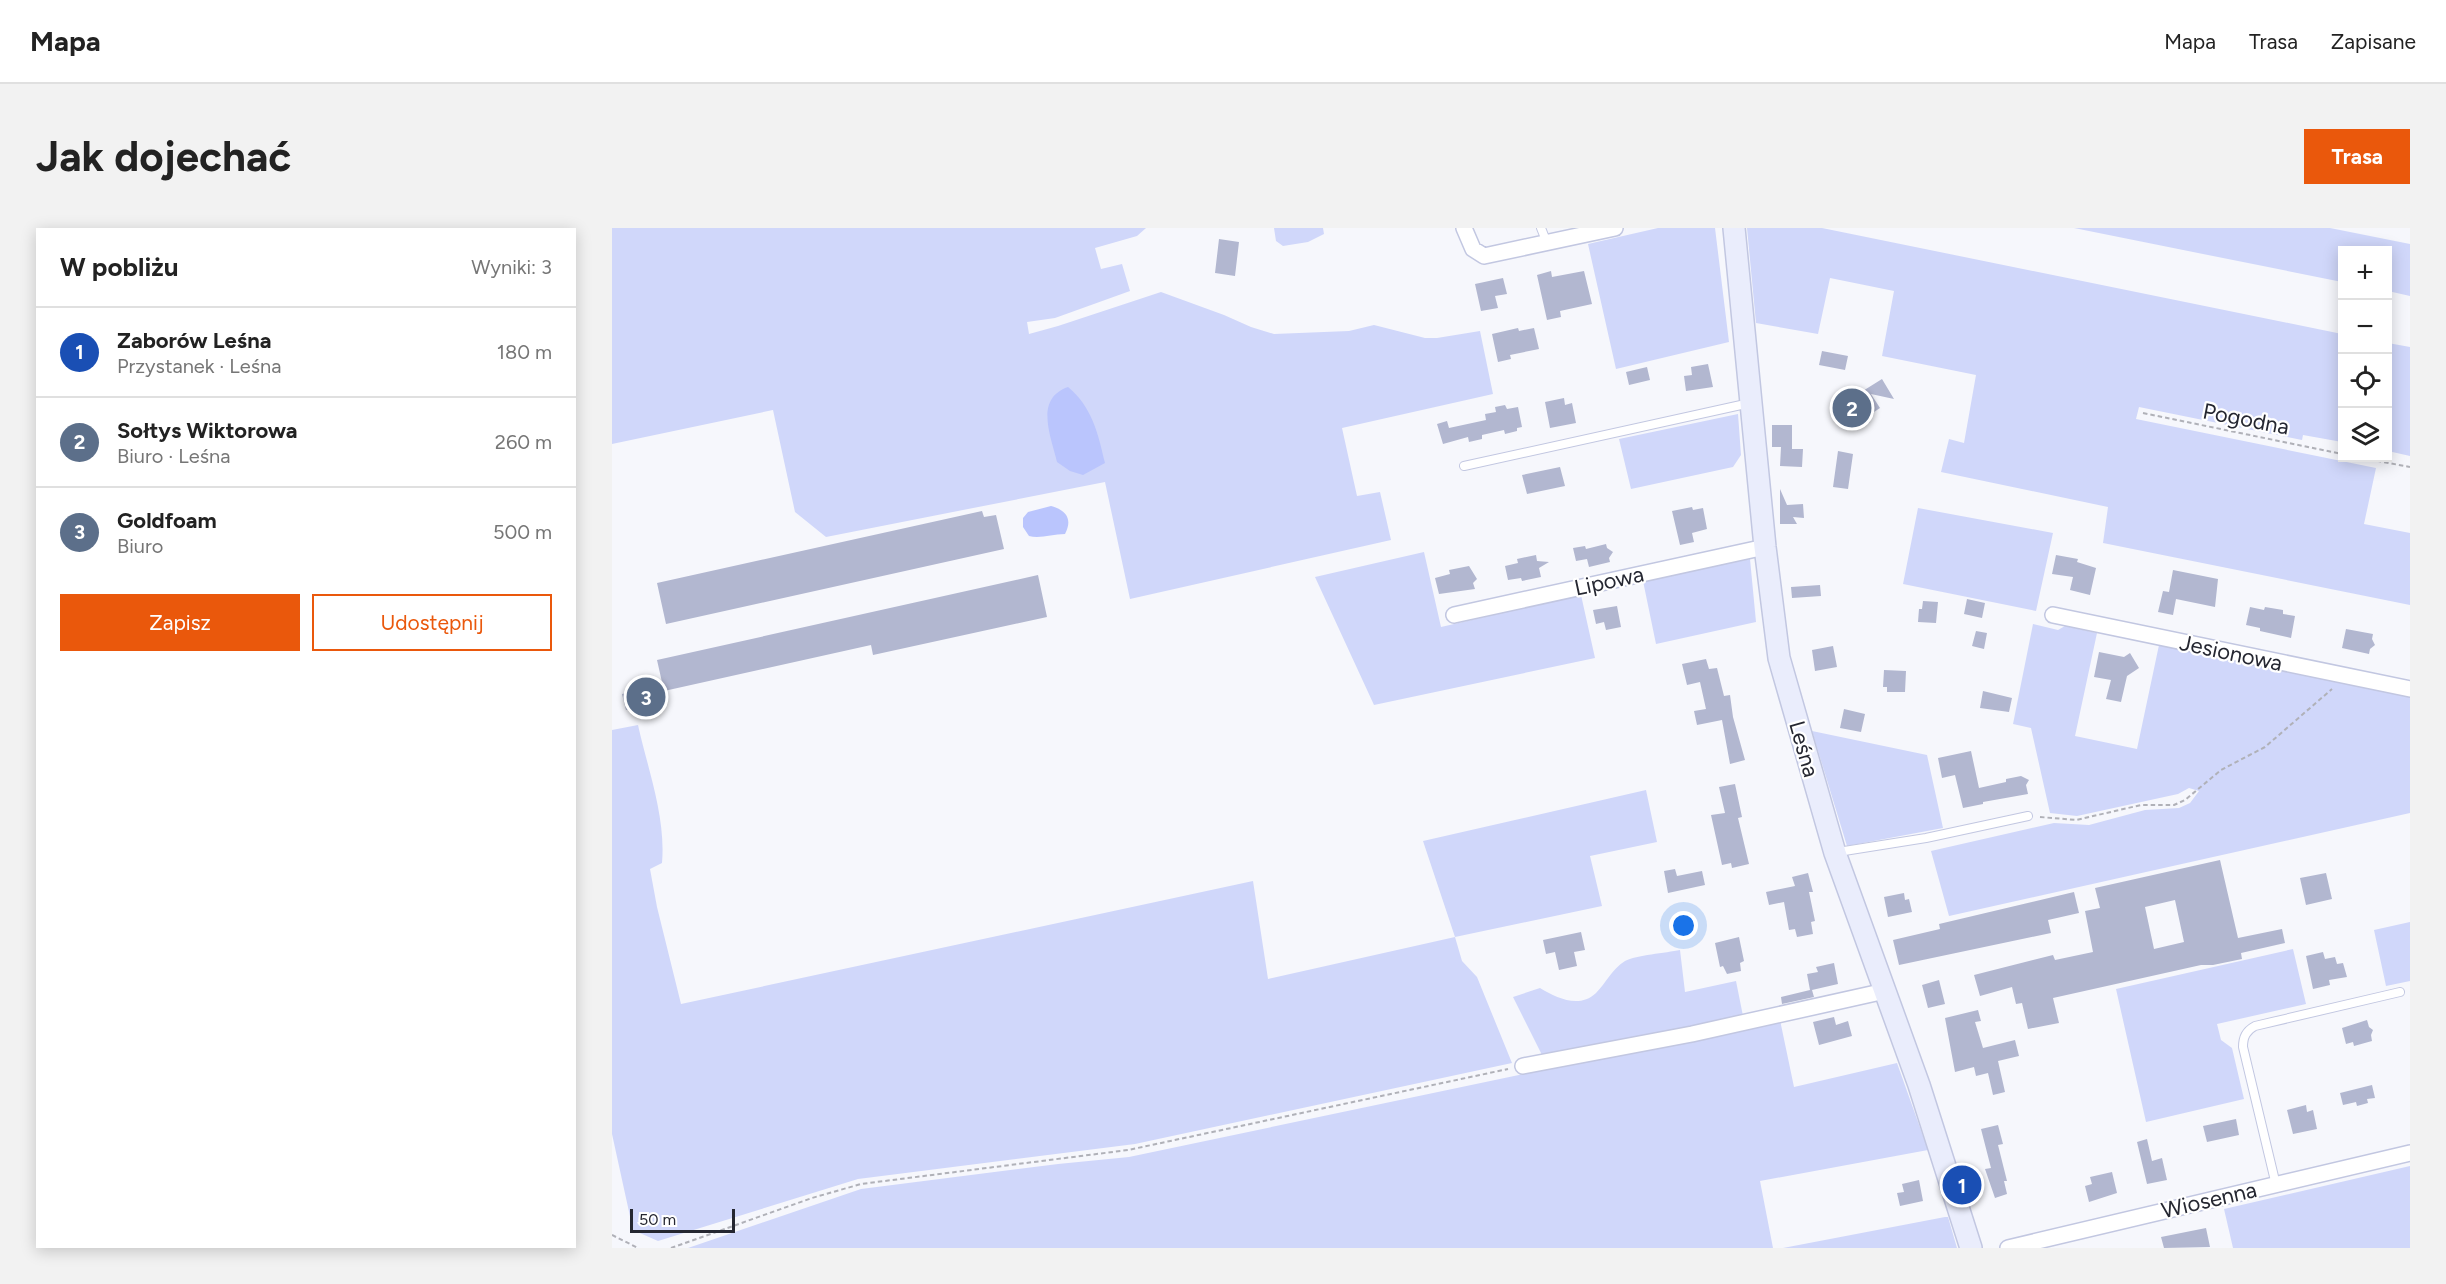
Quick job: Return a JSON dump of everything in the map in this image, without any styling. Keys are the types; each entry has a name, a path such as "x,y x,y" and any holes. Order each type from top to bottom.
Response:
{"street":[{"path":"1464,228 1473,249 1484,256 1615,228"},
{"name":"Leśna","path":"1734,228 1765,547 1779,658 1835,852 1919,1085 1971,1248"},
{"name":"Lipowa","path":"1454,615 1765,547"},
{"name":"Jesionowa","path":"2053,615 2410,689"},
{"path":"1523,1066 1692,1034 1885,991"},
{"name":"Wiosenna","path":"2008,1248 2410,1153"}],"lane":[{"path":"1541,228 1547,243"},
{"path":"1464,466 1752,403"},
{"path":"1835,852 1926,838 2028,816"},
{"path":"2276,1185 2243,1047 2243,1038 2248,1030 2255,1026 2400,992"}],"path":[{"name":"Pogodna","path":"2143,413 2338,453"},
{"path":"2383,462 2410,467"},
{"path":"2028,816 2076,820 2140,805 2174,805 2185,800 2221,770 2265,747 2332,688 2335,674"},
{"path":"671,1248 812,1198 861,1184 1128,1150 1523,1066"},
{"path":"612,1235 638,1248"}],"shaded area":[{"path":"612,228 1146,228 1137,236 1095,248 1101,269 1122,264 1130,291 1055,318 1027,322 1029,334 1161,292 1274,334 1349,331 1374,325 1425,338 1480,331 1493,394 1342,428 1357,496 1380,492 1391,540 1130,599 1105,482 826,537 795,512 773,410 612,444"},
{"path":"1274,228 1323,228 1324,234 1308,242 1283,246 1276,241"},
{"path":"1658,228 1715,228 1729,342 1616,369 1588,244"},
{"path":"1747,228 1822,228 2338,333 2338,441 2303,435 2302,440 2139,407 2136,419 2376,468 2364,524 2410,533 2410,605 2103,543 2108,507 1941,472 1949,439 1964,443 1976,375 1882,356 1894,291 1830,278 1818,334 1756,323"},
{"path":"2074,228 2330,228 2410,244 2410,296 2392,292 2392,246 2338,246 2338,281"},
{"path":"2392,344 2410,347 2410,456 2392,452"},
{"path":"1068,387 1083,403 1093,421 1105,463 1083,475 1070,471 1057,462 1049,430 1048,409 1051,400"},
{"path":"1738,414 1741,455 1733,467 1631,489 1619,439"},
{"path":"1051,506 1061,510 1067,516 1068,524 1065,534 1029,536 1023,527 1023,518 1028,512"},
{"path":"1918,508 2053,533 2036,611 1903,584"},
{"path":"1424,552 1441,627 1581,595 1595,658 1374,705 1315,577"},
{"path":"1750,559 1756,622 1656,644 1643,581"},
{"path":"2033,624 2058,630 2065,626 2097,633 2075,736 2137,749 2159,645 2410,696 2410,813 1949,916 1931,851 2054,823 2089,825 2145,810 2179,808 2190,803 2199,791 2189,788 2178,794 2077,816 2050,813 2031,728 2013,724"},
{"path":"638,725 659,811 663,846 662,863 650,869 681,1004 1253,881 1268,979 1455,937 1462,961 1477,977 1512,1063 1135,1144 858,1179 658,1241 633,1230 612,1134 612,730"},
{"path":"1812,731 1927,755 1943,828 1847,846"},
{"path":"1646,790 1657,842 1590,856 1602,906 1455,937 1423,841"},
{"path":"2410,922 2410,981 2386,986 2374,930"},
{"path":"2293,949 2306,1004 2217,1024 2221,1040 2232,1048 2244,1099 2146,1122 2116,989"},
{"path":"1680,950 1685,992 1736,981 1743,1016 1543,1057 1513,997 1540,988 1568,1000 1582,1000 1596,993 1616,968 1625,961"},
{"path":"1780,1020 1794,1087 1897,1063 1928,1150 1760,1181 1773,1248 688,1248 861,1189 1129,1157"},
{"path":"2410,1166 2410,1248 2233,1248 2224,1209"},
{"path":"1945,1217 1948,1217 1957,1248 1783,1248"}],"building":[{"path":"1219,239 1239,242 1235,276 1215,273"},
{"path":"1551,271 1552,277 1584,271 1592,304 1560,311 1561,317 1547,320 1537,275"},
{"path":"1503,278 1507,294 1495,296 1498,308 1481,311 1475,284"},
{"path":"1518,328 1519,331 1534,328 1539,349 1510,355 1511,359 1498,362 1492,334"},
{"path":"1822,351 1848,356 1845,370 1819,365"},
{"path":"1708,364 1713,387 1686,391 1684,376 1692,375 1691,367"},
{"path":"1647,367 1650,380 1629,385 1626,372"},
{"path":"1882,379 1894,399 1871,394 1880,408 1874,412 1869,423 1837,417 1842,391 1858,394"},
{"path":"1564,398 1565,405 1572,403 1576,423 1550,428 1545,402"},
{"path":"1505,405 1507,409 1518,407 1522,427 1517,428 1517,431 1505,434 1504,430 1482,435 1482,439 1469,442 1468,437 1443,444 1437,424 1447,421 1449,428 1486,420 1485,414 1496,412 1495,407"},
{"path":"1772,425 1792,425 1792,449 1803,449 1802,467 1780,466 1781,447 1772,447"},
{"path":"1838,451 1853,454 1848,489 1833,487"},
{"path":"1560,467 1565,486 1527,494 1522,475"},
{"path":"1780,489 1787,505 1803,504 1804,518 1793,517 1797,524 1780,524"},
{"path":"1692,507 1693,510 1703,508 1707,529 1692,533 1694,542 1680,545 1672,511"},
{"path":"982,511 984,517 996,515 1004,549 666,624 657,583"},
{"path":"1606,544 1607,548 1613,552 1609,558 1610,562 1589,567 1587,559 1576,561 1573,548 1585,546 1586,549"},
{"path":"1536,555 1537,561 1549,562 1539,568 1541,577 1522,581 1521,578 1508,580 1505,566 1518,563 1517,559"},
{"path":"2056,555 2078,559 2077,562 2096,568 2090,595 2070,590 2073,577 2052,574"},
{"path":"1469,566 1477,579 1473,583 1475,589 1439,594 1435,578 1450,574 1449,570"},
{"path":"2173,570 2218,579 2215,607 2176,599 2173,615 2158,612 2163,591 2169,592"},
{"path":"1038,575 1047,617 873,655 871,645 664,691 657,660"},
{"path":"1820,585 1821,596 1792,598 1791,587"},
{"path":"1967,599 1985,603 1982,618 1964,614"},
{"path":"1923,601 1938,602 1936,623 1918,622 1919,609 1922,609"},
{"path":"1617,606 1621,627 1606,630 1604,622 1596,624 1593,610"},
{"path":"2250,607 2283,610 2283,614 2295,616 2291,638 2260,631 2260,628 2246,625"},
{"path":"2346,629 2373,634 2372,639 2375,645 2370,649 2369,654 2342,648"},
{"path":"1976,631 1987,633 1984,649 1972,646"},
{"path":"1833,646 1837,667 1815,671 1812,650"},
{"path":"2099,652 2124,657 2130,653 2139,668 2127,676 2121,702 2106,699 2111,680 2094,677"},
{"path":"1706,659 1709,669 1717,668 1724,696 1730,695 1733,717 1745,760 1730,764 1722,720 1697,725 1694,711 1706,709 1700,682 1687,685 1682,664"},
{"path":"1884,670 1906,671 1905,692 1887,692 1887,687 1883,687"},
{"path":"661,685 665,702 626,710 622,694"},
{"path":"1983,691 2012,698 2009,712 1980,708"},
{"path":"1844,709 1865,714 1861,732 1840,728"},
{"path":"1971,751 1979,788 2021,776 2029,780 2026,785 2028,794 1963,808 1955,775 1942,778 1938,758"},
{"path":"1735,784 1742,817 1738,818 1749,864 1732,868 1731,863 1722,865 1711,815 1725,813 1719,787"},
{"path":"2220,860 2238,938 2282,929 2285,943 2241,953 2242,959 2201,965 2053,998 2059,1023 2028,1029 2022,1003 2016,1004 2012,987 1980,996 1974,975 2053,955 2055,960 2093,952 2085,911 2100,908 2095,888","holes":["2175,900 2184,942 2154,949 2145,907"]},
{"path":"1675,869 1677,876 1702,871 1705,885 1668,893 1664,871"},
{"path":"1808,873 1813,892 1809,892 1815,921 1811,922 1813,934 1797,937 1795,929 1789,930 1784,902 1769,905 1766,892 1795,886 1792,877"},
{"path":"2326,873 2332,899 2306,905 2300,878"},
{"path":"2074,892 2079,913 2048,920 2051,933 1899,965 1893,940 1940,929 1939,924"},
{"path":"1904,893 1905,900 1909,899 1912,912 1888,917 1884,897"},
{"path":"1581,932 1585,950 1574,952 1577,966 1559,970 1555,952 1546,954 1543,940"},
{"path":"1739,937 1744,961 1740,963 1741,971 1727,974 1723,966 1720,967 1715,943"},
{"path":"2323,952 2325,959 2335,957 2337,964 2343,963 2347,977 2329,980 2330,985 2313,989 2306,956"},
{"path":"1834,963 1838,984 1812,990 1814,997 1782,1004 1781,997 1810,990 1807,974 1818,972 1816,967"},
{"path":"1939,980 1945,1004 1928,1008 1922,985"},
{"path":"1978,1010 1981,1021 1975,1022 1983,1048 2015,1040 2019,1056 1998,1061 2005,1092 1993,1095 1988,1073 1976,1076 1974,1067 1955,1072 1945,1018"},
{"path":"1834,1017 1836,1025 1848,1021 1852,1036 1819,1045 1813,1022"},
{"path":"2367,1020 2369,1027 2373,1030 2372,1041 2354,1046 2353,1042 2346,1044 2342,1028"},
{"path":"2372,1085 2375,1098 2367,1099 2368,1103 2357,1106 2356,1102 2343,1105 2340,1093"},
{"path":"2306,1105 2307,1112 2313,1110 2317,1129 2293,1134 2287,1110"},
{"path":"2236,1119 2239,1135 2207,1142 2203,1126"},
{"path":"1998,1125 2003,1144 1998,1145 2007,1181 2004,1181 2007,1194 1995,1198 1985,1169 1991,1168 1981,1129"},
{"path":"2147,1139 2152,1161 2162,1158 2167,1180 2147,1184 2137,1142"},
{"path":"2112,1172 2117,1193 2089,1202 2085,1186 2092,1184 2090,1177"},
{"path":"1919,1180 1923,1201 1900,1206 1897,1193 1904,1192 1902,1184"},
{"path":"2206,1228 2210,1247 2164,1248 2161,1237"}],"place":[{"name":"Sołtys Wiktorowa","path":"1852,408"},
{"name":"Goldfoam","path":"646,697"},
{"name":"Zaborów Leśna","path":"1962,1185"}]}
